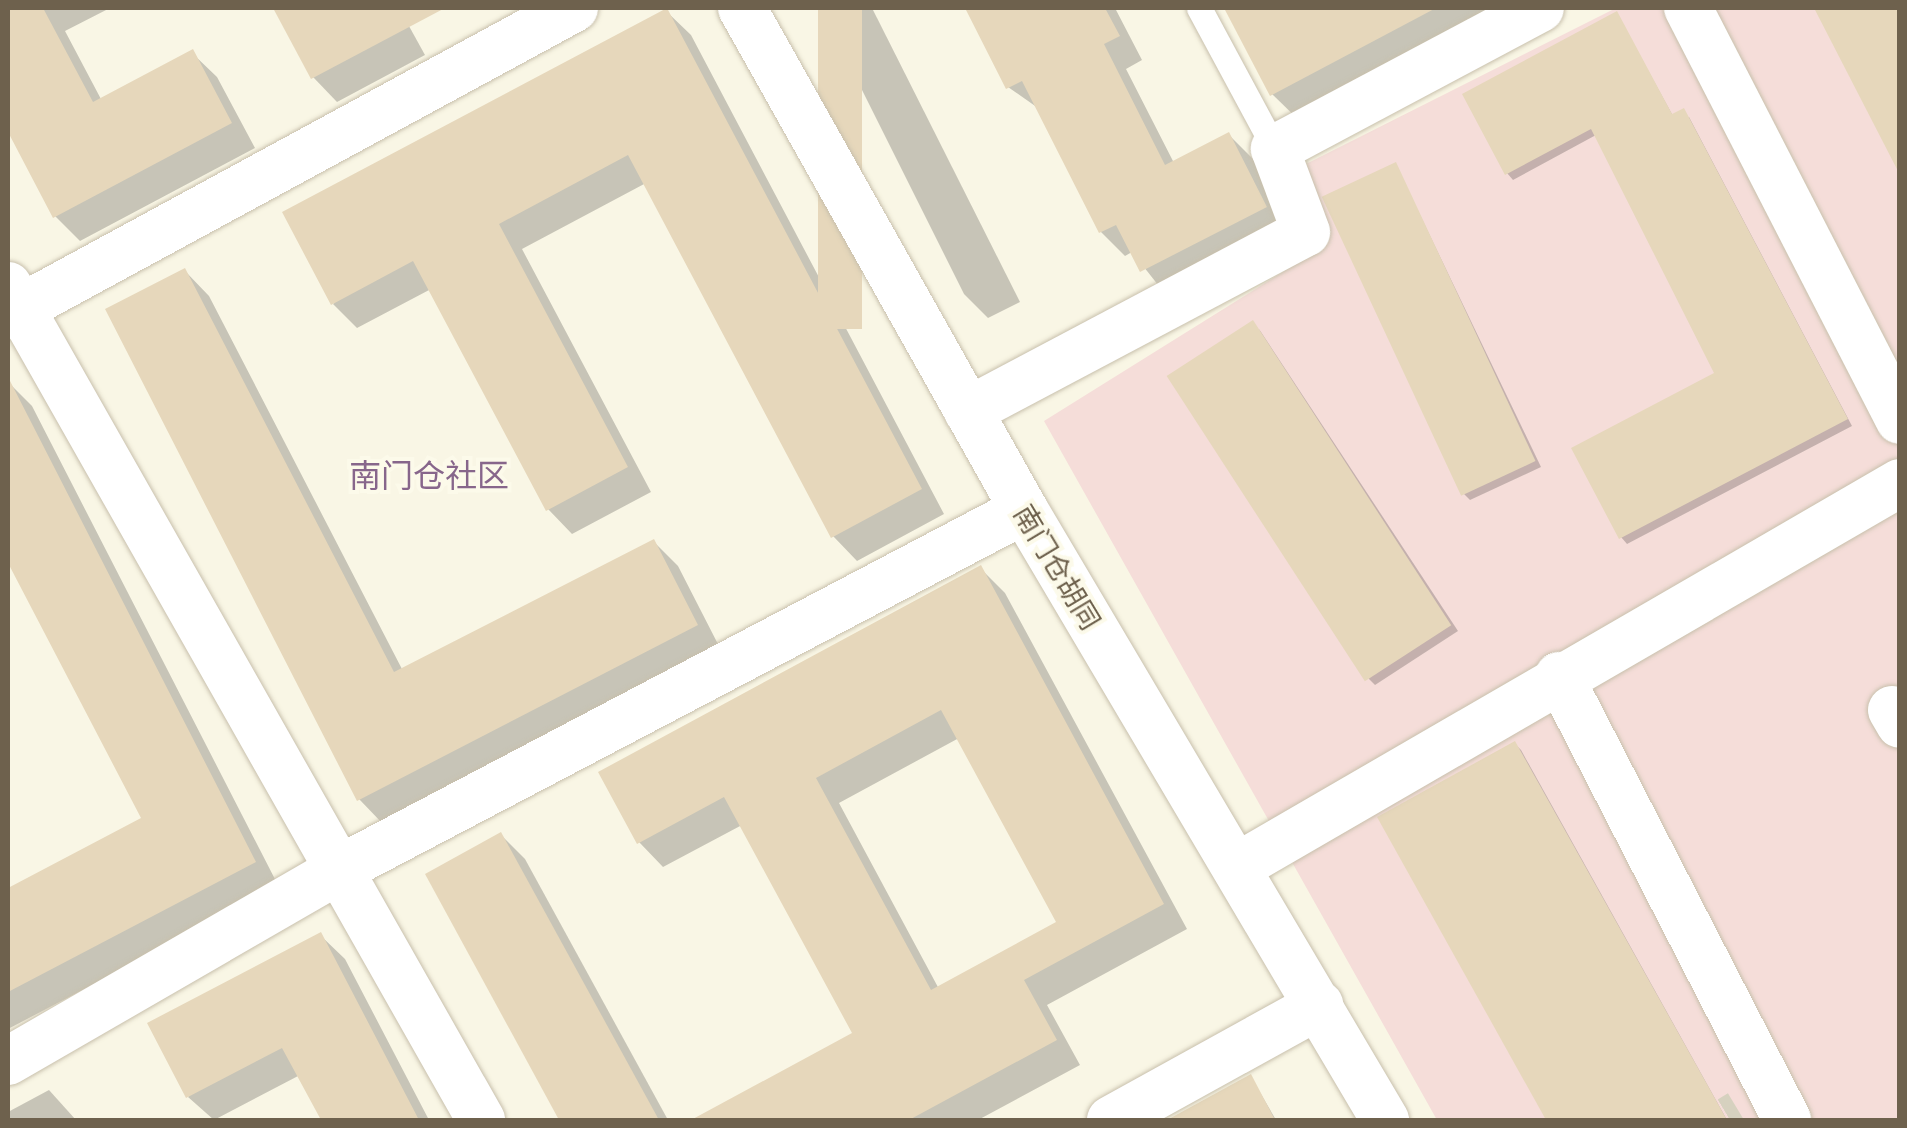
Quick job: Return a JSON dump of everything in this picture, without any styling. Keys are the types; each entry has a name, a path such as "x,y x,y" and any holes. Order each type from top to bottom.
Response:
{"street":[{"path":"482,1120 342,868 12,303 574,8"},
{"name":"南门仓胡同","path":"742,8 1024,510 1385,1120"},
{"path":"968,410 1306,232 1275,149 1540,8"},
{"path":"1688,8 1900,420"},
{"path":"1236,867 1560,676 1900,483"},
{"path":"8,1061 342,868 1024,510"},
{"path":"1560,676 1767,1110"},
{"path":"1111,1120 1319,1006"}],"lane":[{"path":"1199,8 1275,149"}],"shaded area":[{"path":"1616,8 1899,8 1899,1120 1437,1120 1044,421 1326,245 1306,164"}],"building":[{"path":"8,8 43,8 93,102 193,49 232,123 53,218 8,132"},
{"path":"273,8 445,8 311,79"},
{"path":"667,8 922,489 831,538 628,155 499,224 628,467 546,511 413,261 331,305 282,212"},
{"path":"818,8 862,8 862,329 818,329"},
{"path":"965,8 1105,8 1120,36 1104,44 1165,165 1229,132 1267,207 1140,272 1116,225 1099,233 1022,81 1006,89"},
{"path":"1224,8 1436,8 1270,96"},
{"path":"1814,8 1900,8 1900,175"},
{"path":"1617,11 1672,114 1684,108 1848,419 1619,539 1571,448 1714,373 1591,129 1505,175 1462,94"},
{"path":"1396,162 1535,461 1461,496 1322,197"},
{"path":"185,268 394,672 654,539 698,625 357,801 105,309"},
{"path":"1253,320 1451,625 1365,681 1167,376"},
{"path":"8,377 256,862 8,992 8,888 141,818 8,563"},
{"path":"981,565 1164,904 1024,980 1057,1040 909,1120 691,1120 852,1033 724,797 637,844 598,772","holes":["941,710 1056,922 931,990 816,778"]},
{"path":"1515,741 1727,1120 1546,1120 1377,817"},
{"path":"501,832 659,1120 559,1120 425,874"},
{"path":"321,932 419,1120 321,1120 282,1048 186,1098 147,1023"},
{"path":"1251,1074 1275,1120 1167,1120"}],"tunnel":[{"path":"1730,1120 1740,1114"}],"district":[{"name":"南门仓社区","path":"429,474"}]}
